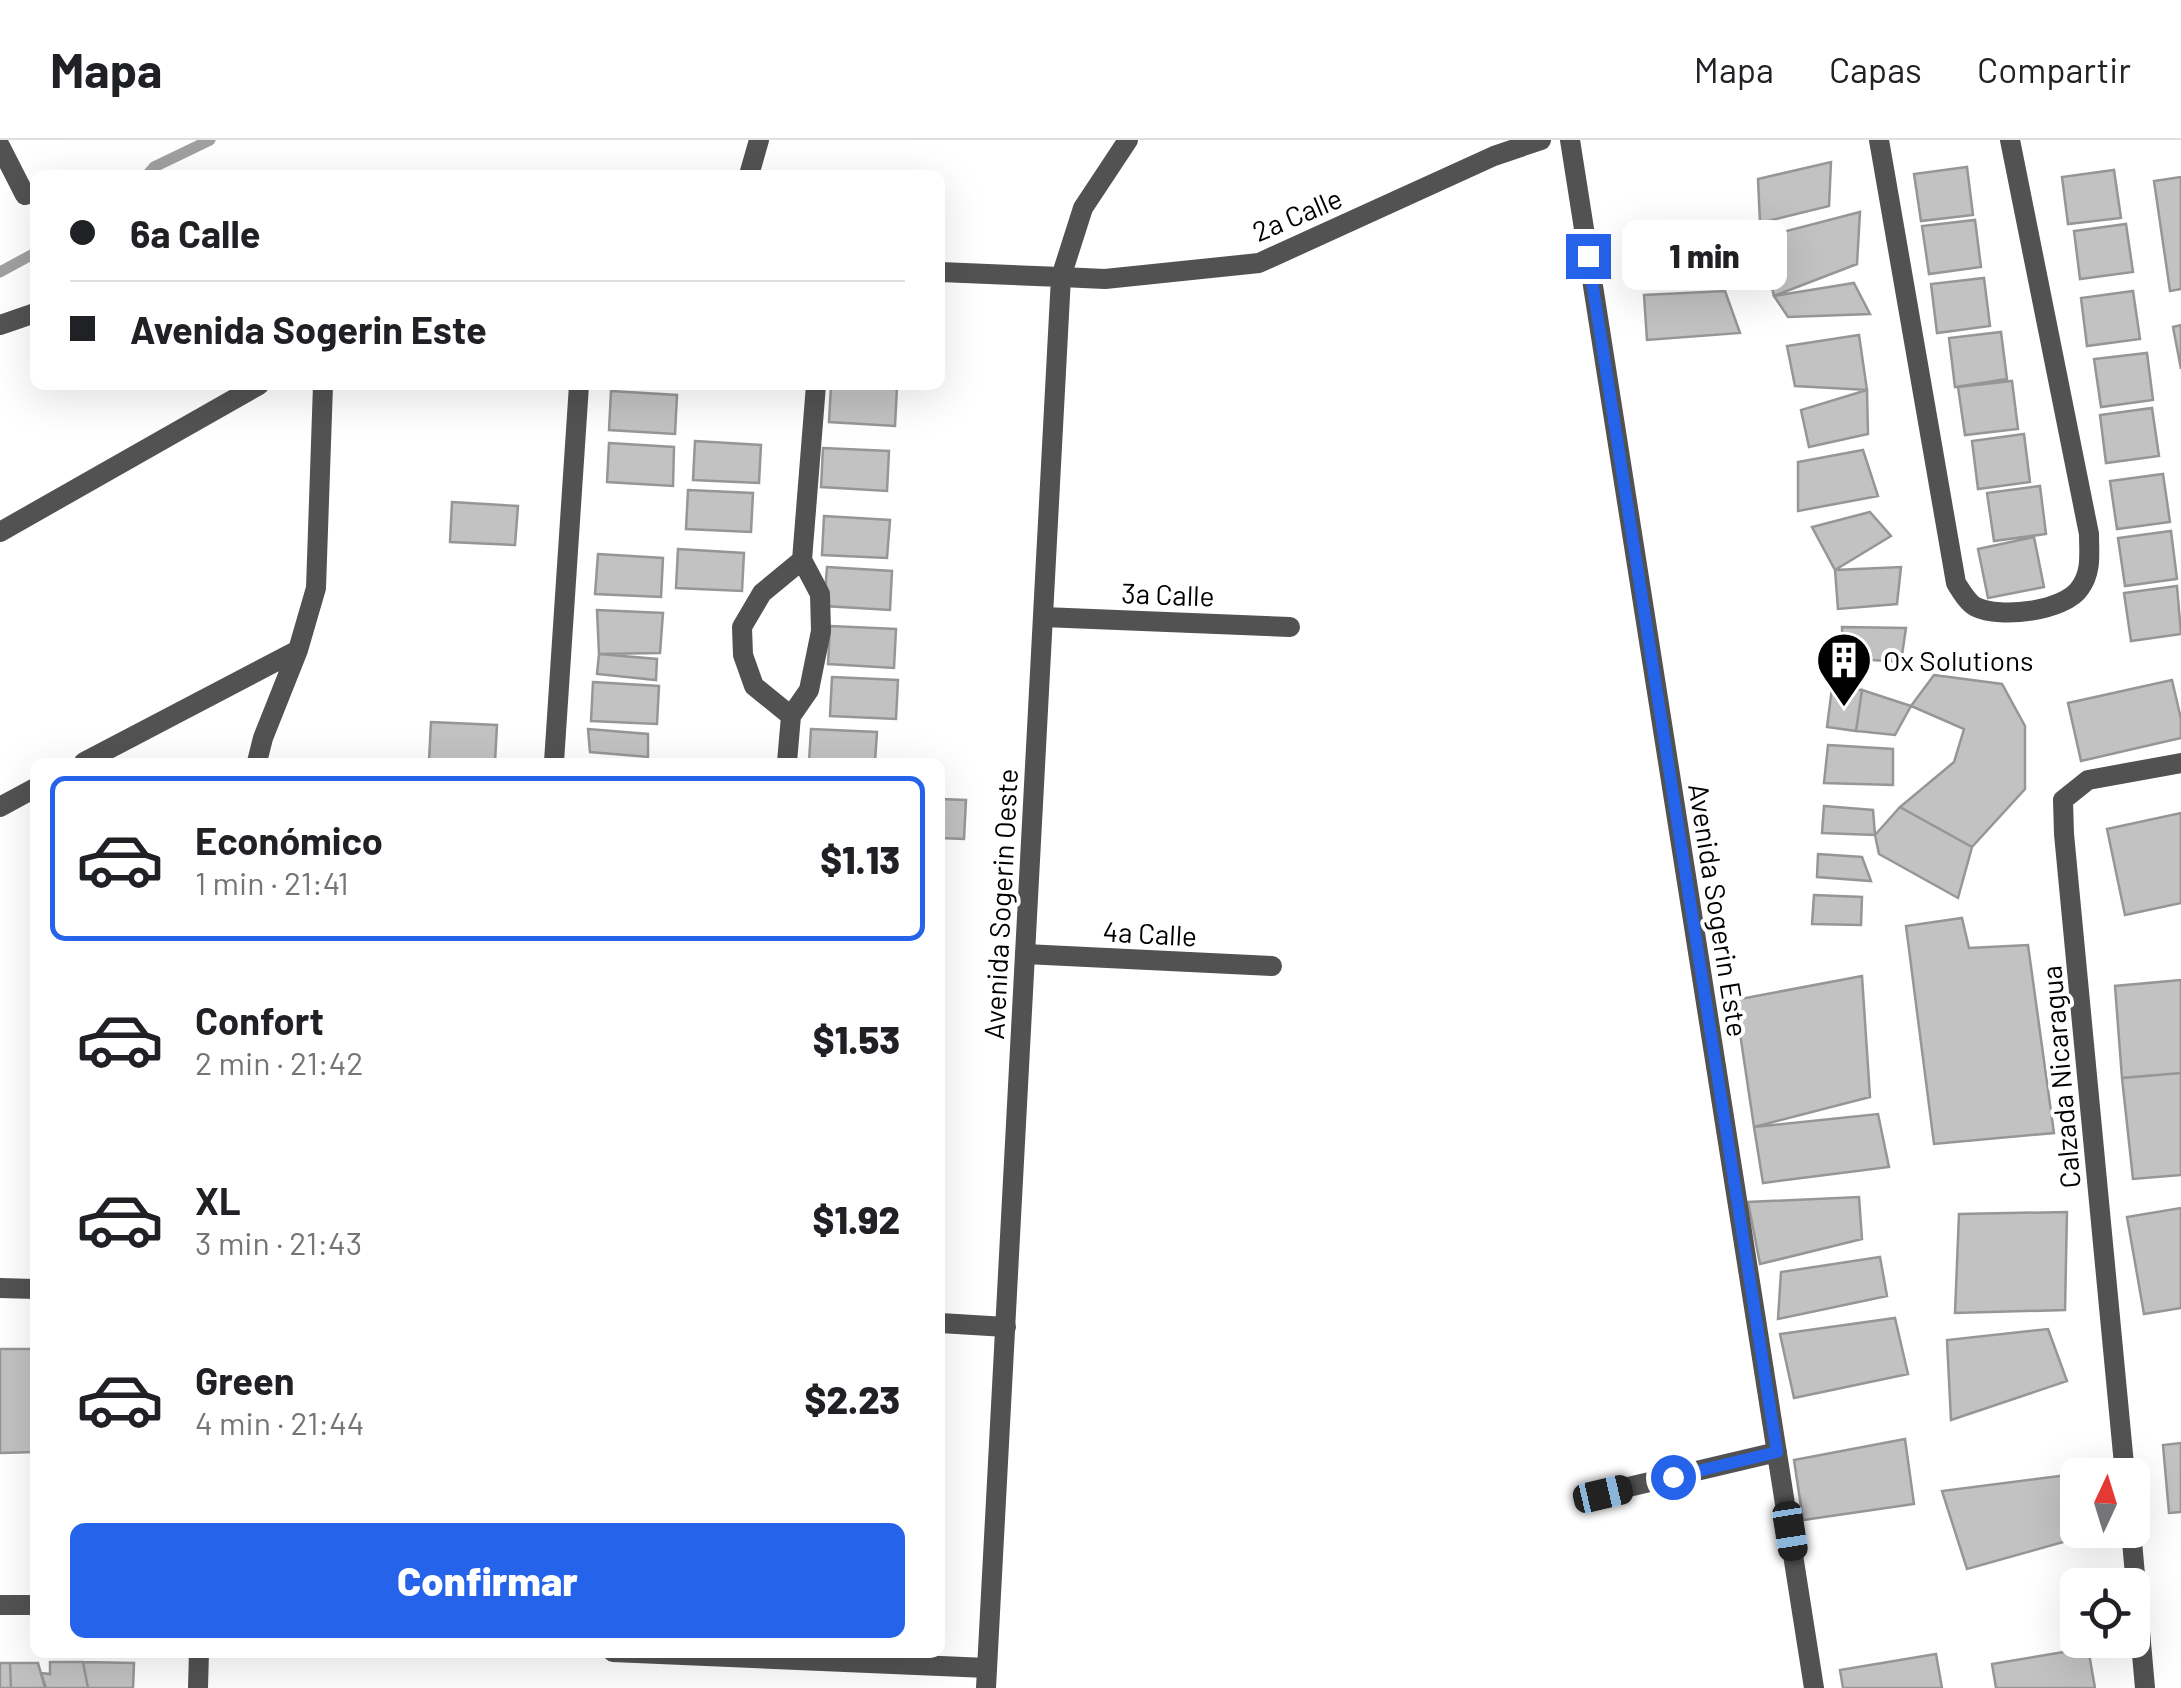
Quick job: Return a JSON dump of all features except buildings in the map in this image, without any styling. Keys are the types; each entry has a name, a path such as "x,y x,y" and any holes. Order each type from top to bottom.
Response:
{"street":[{"path":"750,170 759,140"},
{"name":"Avenida Sogerin Oeste","path":"987,1678 1061,278 1083,208 1128,140"},
{"name":"2a Calle","path":"945,272 1105,279 1259,263 1494,156 1541,140"},
{"name":"Avenida Sogerin Este","path":"1570,140 1814,1688"},
{"path":"1879,140 1956,583 1973,606 2000,614 2061,605 2080,590 2090,567 2090,534 2010,140"},
{"path":"0,146 24,195"},
{"path":"0,326 30,315"},
{"path":"0,532 251,390"},
{"path":"258,758 262,738 298,650 316,588 323,390"},
{"path":"554,758 579,390"},
{"path":"787,758 791,716 809,690 822,631 820,594 802,560 816,390"},
{"path":"791,716 754,686 743,655 742,627 762,592 802,560"},
{"name":"3a Calle","path":"1043,617 1290,626"},
{"path":"92,758 298,650"},
{"name":"Calzada Nicaragua","path":"2124,1458 2063,800 2088,780 2181,763"},
{"path":"0,807 30,791"},
{"name":"4a Calle","path":"1025,954 1272,966"},
{"path":"0,1288 30,1289"},
{"path":"945,1323 1006,1327"},
{"path":"1603,1494 1777,1452"},
{"path":"2133,1548 2146,1688"},
{"path":"0,1605 30,1605"},
{"path":"198,1688 199,1658"},
{"path":"699,1658 987,1678"}],"waterway":[{"path":"151,170 210,140"},
{"path":"0,272 30,256"}],"place":[{"name":"Ox Solutions","path":"1844,709"}],"route":[{"path":"1588,256 1777,1452 1673,1477"}]}
